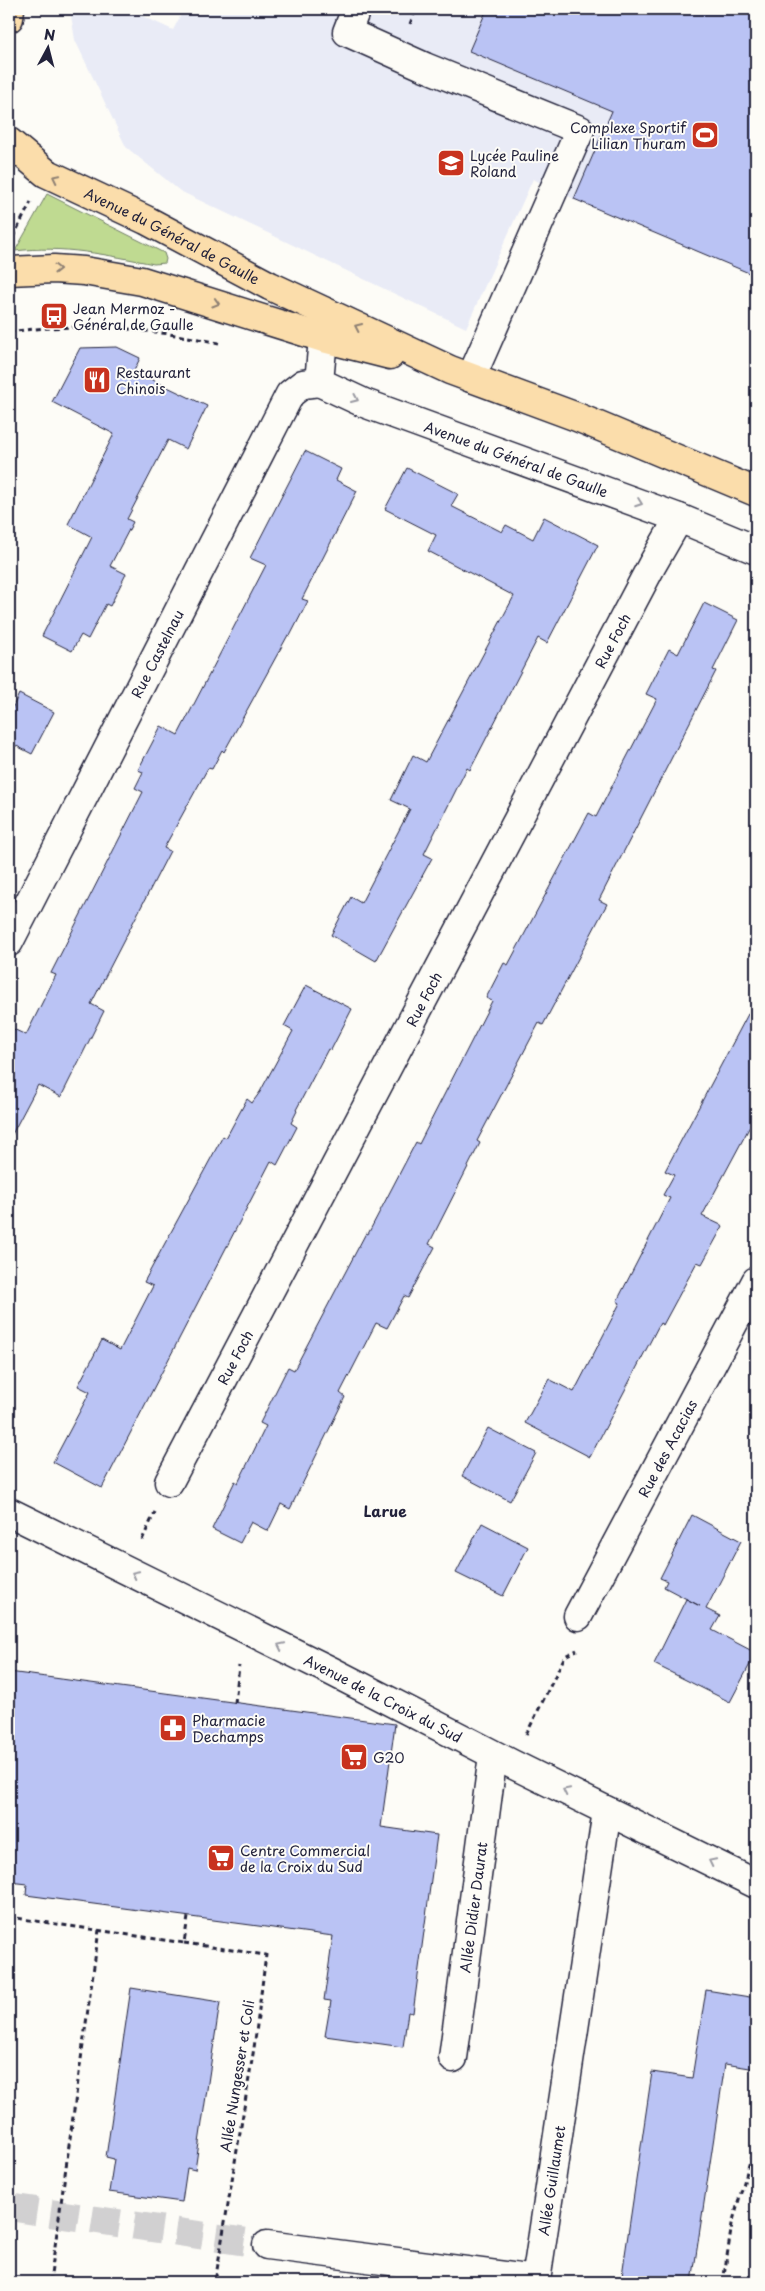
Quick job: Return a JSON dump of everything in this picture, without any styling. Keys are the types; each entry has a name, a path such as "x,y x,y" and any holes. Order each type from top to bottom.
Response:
{"main road":[{"path":"9,18 10,9"},
{"name":"Avenue du Général de Gaulle","path":"9,142 46,174 146,220 270,286 460,374 577,417 756,492"},
{"name":"Avenue du Général de Gaulle","path":"9,271 54,269 84,271 142,281 323,338 460,374"}],"street":[{"path":"356,9 346,32 425,67 580,130 460,374"},
{"path":"319,382 323,338"},
{"name":"Avenue du Général de Gaulle","path":"319,382 364,403 679,518 756,550"},
{"name":"Rue Castelnau","path":"9,942 290,394 303,384 319,382"},
{"name":"Rue Foch","path":"170,1482 652,564 679,518"},
{"name":"Rue des Acacias","path":"578,1616 756,1281"},
{"name":"Avenue de la Croix du Sud","path":"9,1512 331,1671 502,1760 756,1884"},
{"name":"Allée Didier Daurat","path":"453,2058 502,1760"},
{"name":"Allée Guillaumet","path":"267,2245 536,2280 607,1812"}],"path":[{"path":"9,246 34,197"},
{"path":"9,332 88,326 157,331 220,344"},
{"path":"127,1570 170,1482"},
{"path":"502,1760 565,1656 580,1649 561,1632 578,1616"},
{"path":"235,1703 239,1666"},
{"path":"9,1916 184,1943 188,1917"},
{"path":"50,2282 99,1930"},
{"name":"Allée Nungesser et Coli","path":"184,1943 266,1955 254,2048 216,2281"},
{"path":"723,2282 732,2224 752,2154 756,2150"},
{"path":"216,2281 238,2282"}],"shaded area":[{"name":"Lycée Pauline Roland","path":"70,9 127,9 173,30 184,9 756,9 756,276 574,199 533,179 466,328 180,191 126,147 75,40"}],"green space":[{"path":"47,194 164,253 165,263 154,264 102,254 68,250 33,249 15,251"}],"building":[{"name":"Complexe Sportif Lilian Thuram","path":"487,9 756,9 756,276 574,199 612,111 469,51"},
{"path":"117,347 140,358 134,371 207,406 186,449 168,440 127,519 133,522 110,566 126,574 110,606 106,604 88,639 81,635 72,651 42,636 92,537 68,524 114,434 52,402 80,348"},
{"path":"305,451 341,469 336,480 357,491 302,599 308,601 290,636 288,635 224,752 222,750 212,769 208,768 164,848 170,851 91,1004 104,1011 61,1097 38,1085 9,1140 9,1027 26,1035 56,975 51,973 143,792 135,788 143,772 138,770 161,726 178,735 266,565 250,558"},
{"path":"407,468 458,494 451,506 502,532 506,525 533,539 544,517 598,545 547,643 538,638 470,770 467,768 424,854 432,858 376,961 331,935 351,897 361,903 410,809 391,800 413,755 426,762 514,596 428,551 436,535 385,509"},
{"path":"704,603 738,620 713,670 716,671 599,900 607,904 543,1025 539,1023 477,1141 480,1143 429,1244 435,1247 408,1298 404,1296 387,1328 376,1323 340,1393 345,1397 290,1509 281,1504 268,1531 251,1522 240,1543 212,1529 235,1481 238,1483 266,1426 260,1423 288,1367 294,1370 416,1142 419,1144 492,1001 486,998 504,963 508,965 589,813 596,817 657,699 646,694 669,649 678,654"},
{"path":"19,694 54,712 32,754 9,742 9,715"},
{"path":"306,985 352,1009 331,1050 328,1049 296,1110 291,1123 297,1127 277,1165 271,1161 102,1488 53,1462 90,1392 78,1386 102,1340 120,1350 153,1286 144,1282 223,1136 226,1138 247,1099 252,1103 260,1092 293,1031 284,1026"},
{"path":"756,999 756,1115 702,1216 723,1226 702,1264 697,1262 663,1325 660,1323 590,1457 525,1423 549,1379 574,1392 620,1303 617,1301 670,1198 663,1195 674,1175 665,1171"},
{"path":"488,1428 536,1453 510,1501 462,1476"},
{"path":"692,1515 741,1541 706,1609 720,1616 712,1630 756,1653 730,1702 654,1664 686,1599 700,1606 664,1587 667,1581 660,1578"},
{"path":"482,1523 528,1547 503,1596 456,1573"},
{"name":"Centre Commercial de la Croix du Sud","path":"9,1672 395,1724 381,1827 437,1835 413,2013 408,2012 403,2047 325,2036 331,2001 324,2000 333,1936 26,1895 27,1884 9,1882"},
{"path":"131,1988 220,2002 195,2170 187,2168 182,2202 109,2192 114,2159 106,2157"},
{"path":"706,1990 756,1998 756,2069 725,2064 692,2282 621,2282 652,2072 692,2078"}],"tunnel":[{"path":"9,2207 267,2245"}],"place":[{"name":"Complexe Sportif Lilian Thuram","path":"705,135"},
{"name":"Lycée Pauline Roland","path":"451,163"},
{"name":"Jean Mermoz - Général de Gaulle","path":"54,316"},
{"name":"Restaurant Chinois","path":"97,380"},
{"name":"Pharmacie Dechamps","path":"173,1728"},
{"name":"G20","path":"354,1757"},
{"name":"Centre Commercial de la Croix du Sud","path":"221,1858"}],"district":[{"name":"Larue","path":"385,1510"}]}
